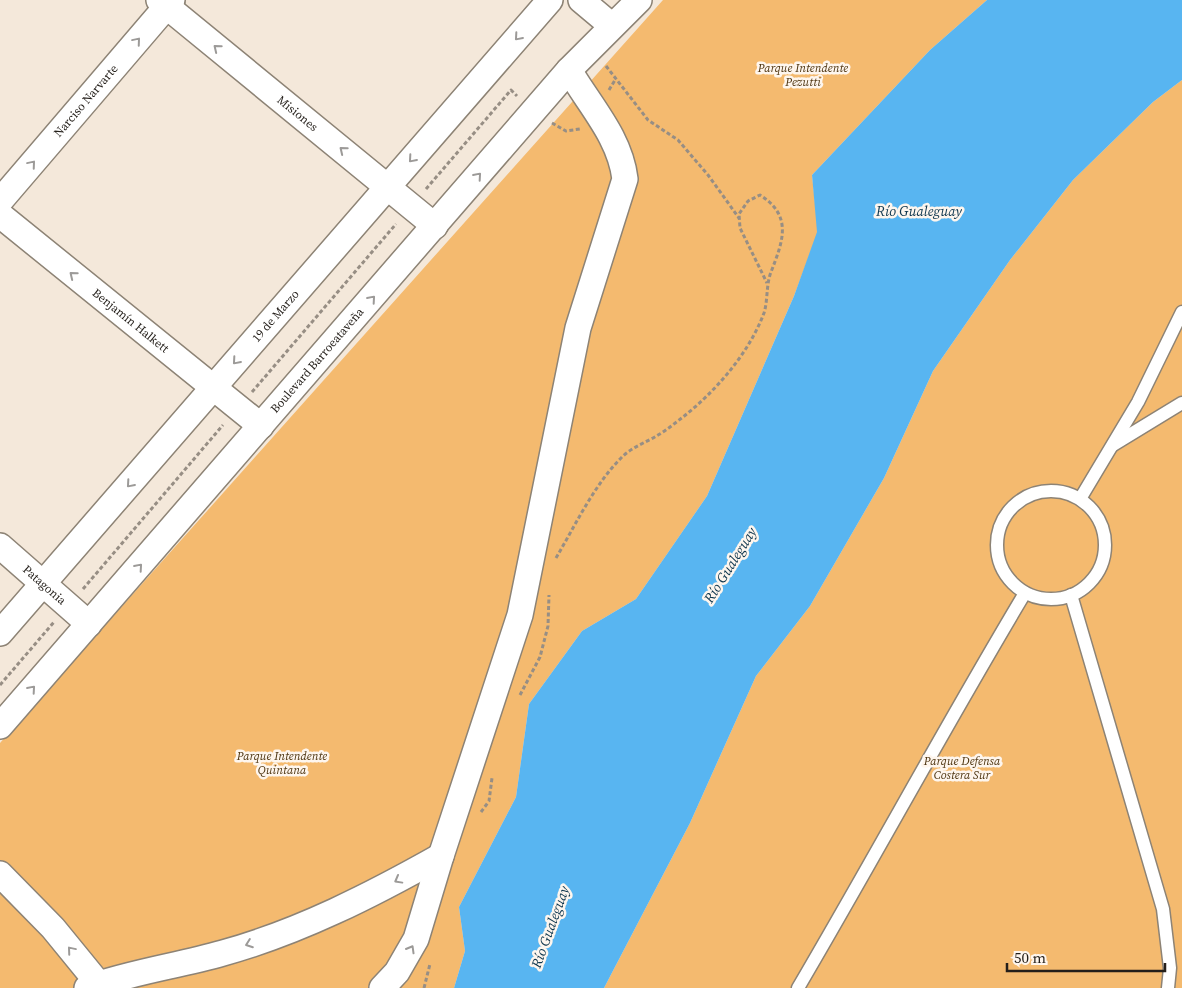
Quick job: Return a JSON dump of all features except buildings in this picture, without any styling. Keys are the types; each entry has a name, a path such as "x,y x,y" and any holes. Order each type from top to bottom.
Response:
{"street":[{"name":"19 de Marzo","path":"0,633 550,0"},
{"path":"581,0 612,26"},
{"name":"Boulevard Barroeataveña","path":"0,726 569,70 639,0"},
{"name":"Misiones","path":"166,2 435,226"},
{"name":"Narciso Narvarte","path":"0,201 166,2"},
{"path":"382,988 397,972 416,939 441,856 520,615 578,328 625,179 623,160 614,140 569,70"},
{"name":"Benjamín Halkett","path":"0,216 262,426"},
{"name":"Patagonia","path":"0,546 89,624"},
{"path":"0,874 52,928 96,987 225,953 315,920 390,885 441,856"}],"lane":[{"path":"1080,499 1138,402 1182,312"},
{"path":"1109,448 1182,402"},
{"path":"1046,490 1064,492 1080,499 1093,510 1101,524 1105,541 1104,558 1097,574 1086,586 1071,595 1056,599 1040,598 1025,593 1011,582 1001,568 996,551 997,534 1004,518 1014,504 1029,495 1046,490"},
{"path":"798,988 858,888 970,684 1025,593"},
{"path":"1071,595 1163,909 1170,968 1168,988"}],"path":[{"path":"606,59 606,68 648,120 678,140 708,175 739,219"},
{"path":"553,564 603,479 624,455 659,434 688,412 717,385 752,337 764,311 767,283 782,243 782,218 772,203 760,195 748,201 739,214 739,219 740,228 767,283"},
{"path":"519,696 540,657 548,626 549,592"},
{"path":"478,816 489,800 493,774"},
{"path":"424,988 431,960"}],"green space":[{"name":"Parque Intendente Quintana","path":"663,0 987,0 930,50 812,175 818,232 794,296 707,496 636,599 582,631 529,704 516,797 459,907 465,951 454,988 0,988 0,743"},
{"name":"Parque Defensa Costera Sur","path":"1182,80 1182,988 604,988 690,823 756,676 810,606 884,478 933,371 1010,260 1073,180 1153,102"}],"water":[{"name":"Río Gualeguay","path":"987,0 1182,0 1182,80 1153,102 1073,180 1010,260 933,371 884,478 810,606 756,676 690,823 604,988 454,988 465,951 459,907 516,797 529,704 582,631 636,599 707,496 794,296 817,232 812,175 930,50"}],"park label":[{"name":"Parque Intendente Pezutti","path":"803,75"}]}
